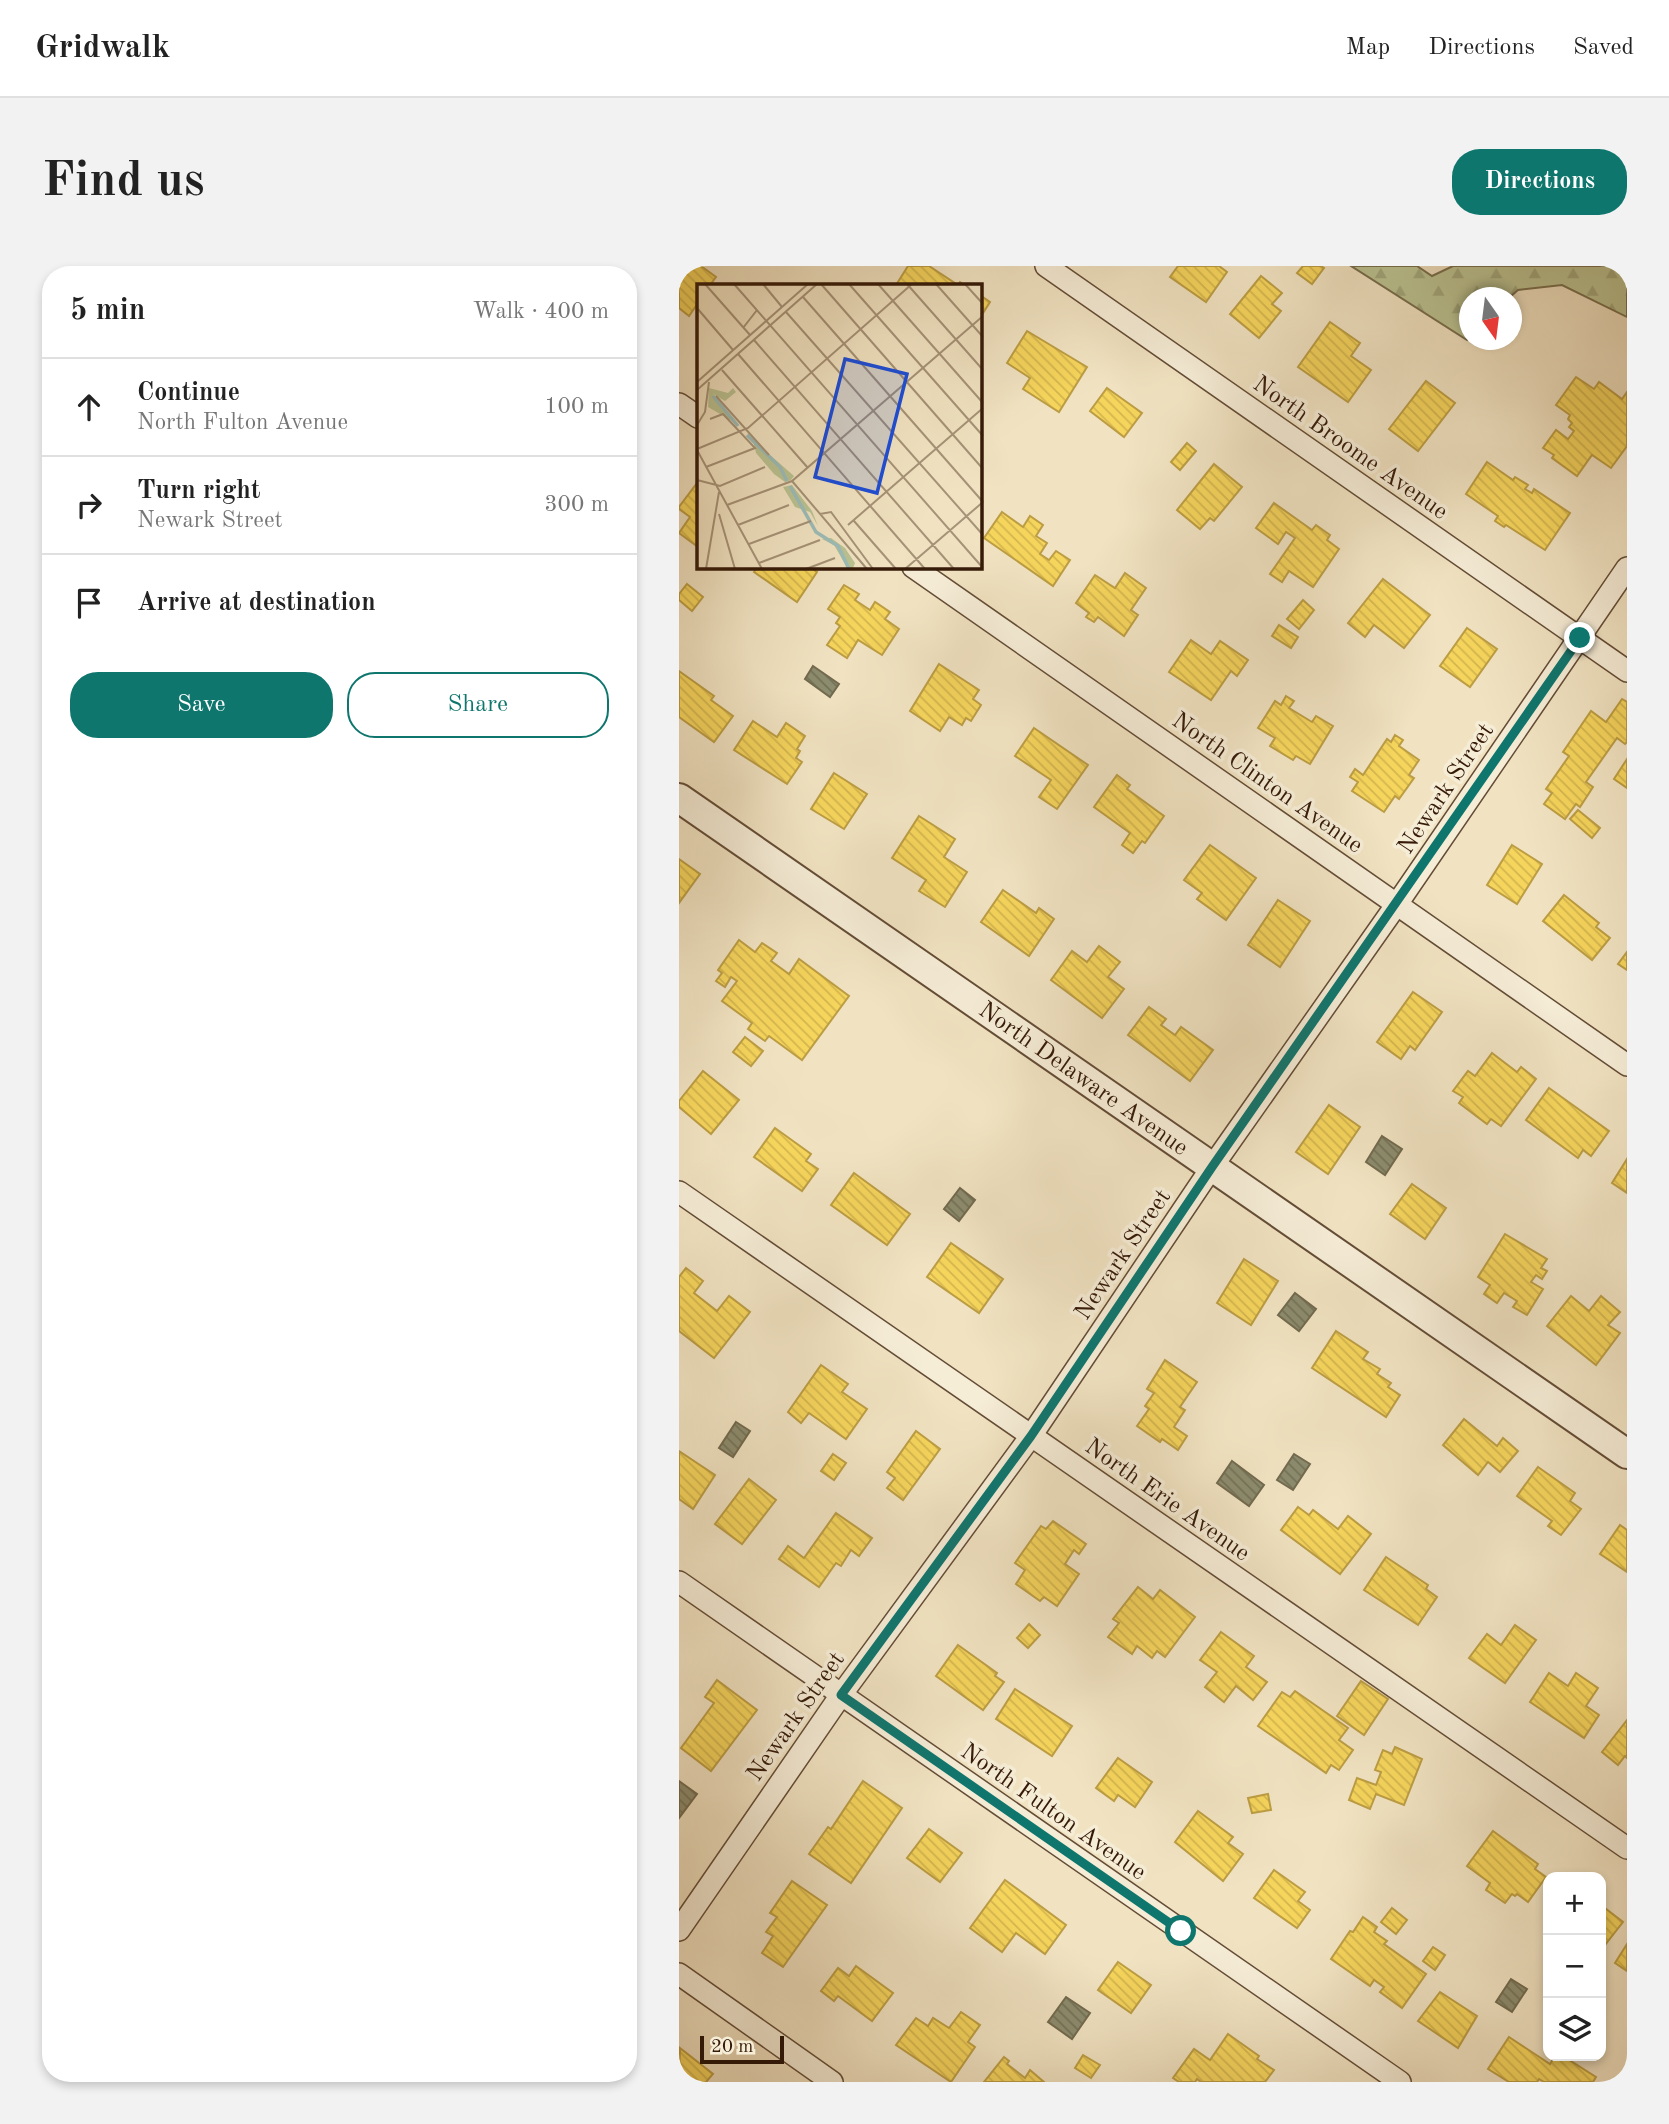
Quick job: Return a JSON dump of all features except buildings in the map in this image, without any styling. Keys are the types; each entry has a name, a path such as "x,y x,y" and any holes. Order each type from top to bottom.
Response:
{"street":[{"name":"North Broome Avenue","path":"1046,266 1627,671"},
{"path":"679,404 697,417"},
{"name":"Newark Street","path":"679,1930 841,1695 1031,1436 1212,1167 1397,904 1627,568"},
{"name":"North Clinton Avenue","path":"916,569 1627,1065"},
{"name":"North Delaware Avenue","path":"679,798 1627,1454"},
{"name":"North Erie Avenue","path":"679,1192 1627,1848"},
{"name":"North Fulton Avenue","path":"679,1582 1400,2082"},
{"path":"679,1974 832,2082"}],"green space":[{"path":"1351,266 1417,266 1432,276 1453,266 1627,266 1627,317 1562,285 1522,290 1522,287 1459,287 1459,335"}],"route":[{"path":"1181,1931 841,1695 1031,1436 1212,1167 1580,638"}]}
